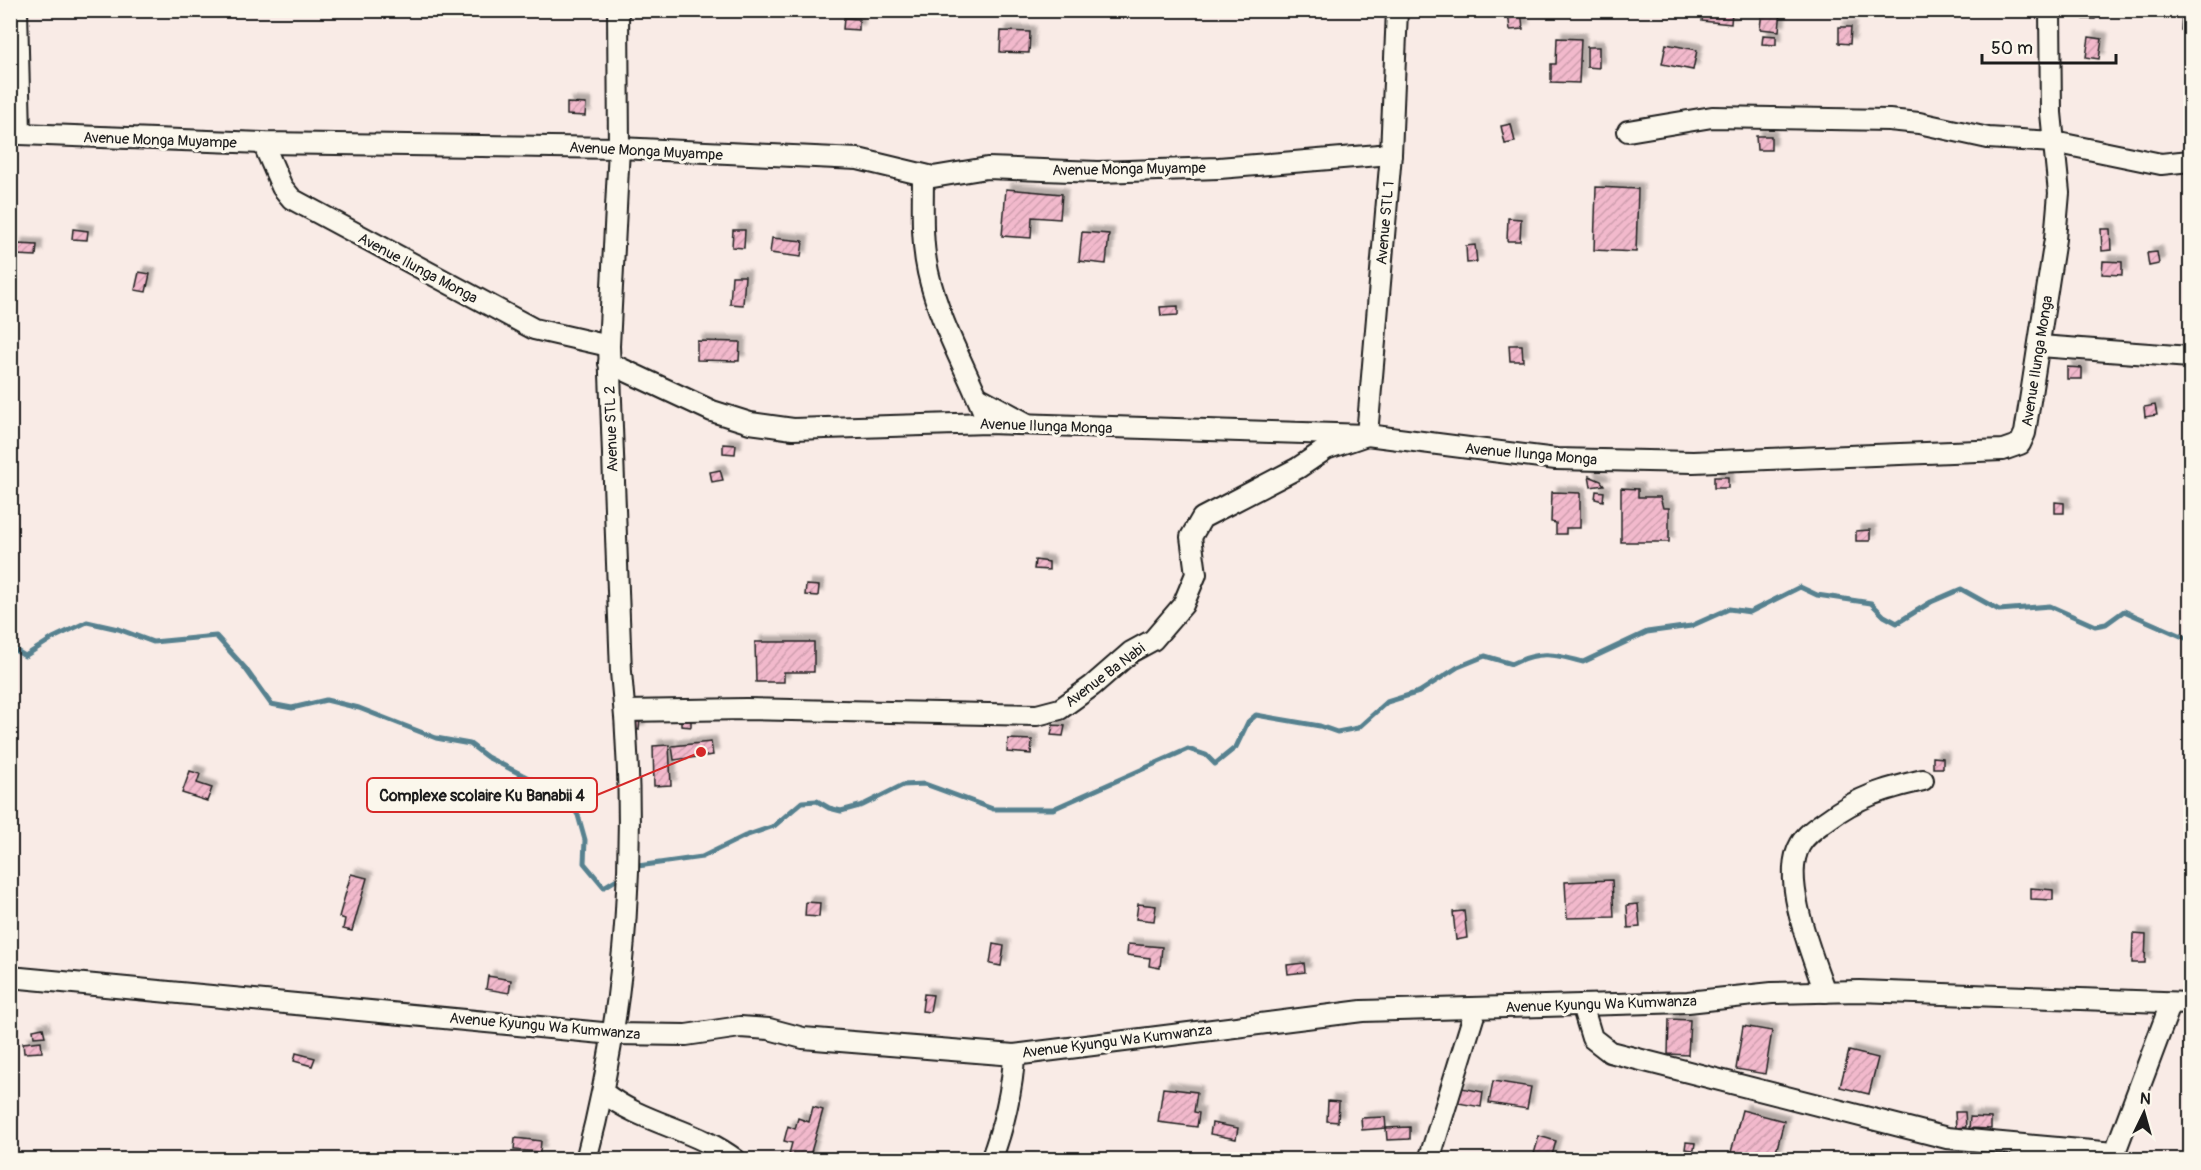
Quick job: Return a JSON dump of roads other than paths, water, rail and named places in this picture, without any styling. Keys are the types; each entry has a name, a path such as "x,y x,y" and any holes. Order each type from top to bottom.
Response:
{"street":[{"name":"Avenue Monga Muyampe","path":"17,10 15,134 262,143 619,148 858,159 933,177 987,168 1098,172 1219,168 1391,154"},
{"name":"Avenue STL 2","path":"613,1034 626,915 627,847 625,711 621,672 609,355 619,148 618,10"},
{"name":"Avenue STL 1","path":"1367,435 1391,154 1397,10"},
{"name":"Avenue Ilunga Monga","path":"262,143 282,187 292,199 534,329 609,355 712,411 750,423 793,429 988,423 1367,435 1556,459 1693,462 1992,452 2020,444 2025,433 2040,346 2059,192 2054,142 2050,10"},
{"path":"1628,130 1712,117 1889,120 1919,123 1988,138 2054,142 2161,164 2190,161"},
{"path":"922,175 925,255 928,274 944,323 988,423"},
{"path":"2040,346 2190,357"},
{"path":"978,397 1030,425"},
{"name":"Avenue Ba Nabi","path":"625,711 770,710 1037,715 1060,709 1092,686 1131,652 1153,640 1183,605 1196,574 1191,537 1202,519 1299,468 1326,449 1367,435"},
{"path":"1825,992 1804,935 1796,897 1795,866 1799,846 1812,830 1851,802 1882,790 1923,780"},
{"name":"Avenue Kyungu Wa Kumwanza","path":"10,977 613,1034 686,1035 740,1027 769,1029 803,1038 1014,1055 1046,1053 1303,1016 1362,1011 1689,1002 1772,993 1825,992 2181,1003"},
{"path":"1582,1005 1592,1038 1610,1052 1947,1137 2113,1156 2181,1003"},
{"path":"1429,1160 1476,1008"},
{"path":"586,1160 604,1093 613,1034"},
{"path":"991,1160 998,1140 1013,1072 1014,1055"},
{"path":"604,1093 621,1106 710,1142 736,1160"}],"waterway":[{"path":"632,870 638,866 702,857 745,836 774,826 802,802 817,801 829,808 841,811 863,805 903,785 925,784 993,809 1053,809 1188,749 1206,755 1215,764 1236,747 1248,722 1256,715 1320,726 1337,732 1358,728 1387,702 1419,692 1458,667 1485,656 1512,664 1539,655 1564,657 1583,662 1647,632 1691,626 1729,609 1750,612 1800,587 1817,595 1871,603 1884,616 1897,623 1931,602 1961,589 1999,610 2050,606 2095,626 2106,624 2124,611 2190,640"},
{"path":"10,647 25,656 53,638 87,622 118,629 153,642 216,636 245,668 271,704 292,708 326,700 359,708 436,738 470,744 487,757 566,797 578,815 585,840 584,863 604,887 624,875"}],"place":[{"name":"Complexe scolaire Ku Banabii 4","path":"701,752"}]}
